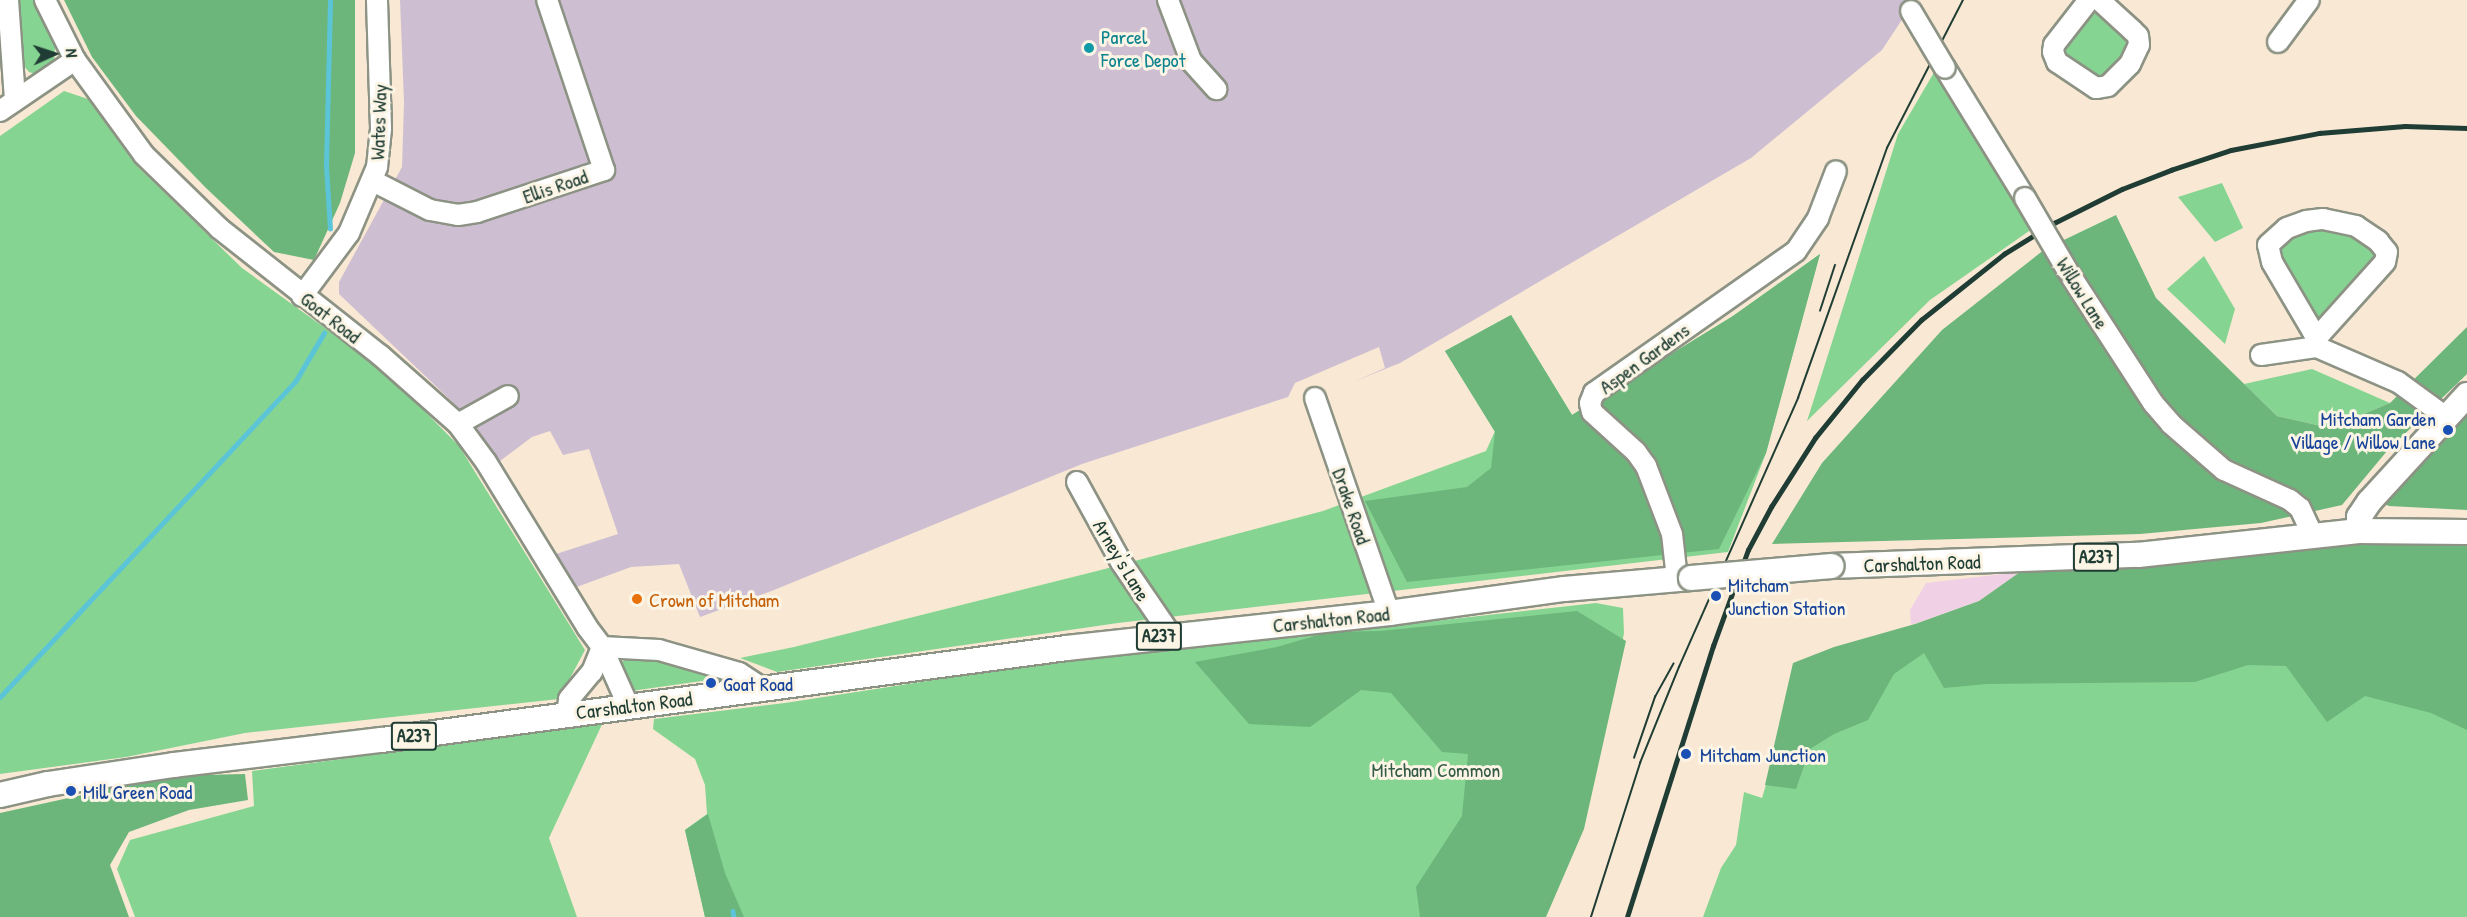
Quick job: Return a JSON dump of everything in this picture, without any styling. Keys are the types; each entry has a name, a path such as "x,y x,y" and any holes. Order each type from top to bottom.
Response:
{"main road":[{"path":"2359,531 2359,517 2369,502 2467,395"},
{"name":"Carshalton Road","path":"0,795 48,784 199,761 371,742 628,705 1171,635 1389,613 1564,589 1832,566 2138,555 2312,534 2359,531 2467,532"}],"street":[{"name":"Goat Road","path":"45,0 75,60 144,156 219,228 410,380 458,424 486,462 587,627 602,647 628,705"},
{"name":"Wates Way","path":"303,296 349,233 373,181 381,144 377,0"},
{"name":"Ellis Road","path":"373,181 430,210 458,215 477,212 604,170 546,0"},
{"path":"1168,0 1191,61 1216,89"},
{"path":"2089,0 2054,45 2053,52 2057,62 2096,88 2108,86 2130,64 2139,45 2138,36 2098,0"},
{"path":"2278,42 2309,0"},
{"name":"Willow Lane","path":"1908,5 2067,270 2153,404 2170,424 2224,470 2290,500 2300,508 2312,534"},
{"path":"6,6 7,105"},
{"path":"7,105 75,60"},
{"name":"Aspen Gardens","path":"1684,578 1672,534 1646,466 1636,453 1592,412 1590,403 1594,393 1796,251 1818,218 1836,171"},
{"path":"2261,355 2317,340 2385,262 2387,252 2378,241 2356,226 2339,220 2306,221 2287,228 2268,245 2272,262 2317,340 2398,382 2446,417"},
{"path":"458,424 508,396"},
{"name":"Drake Road","path":"1315,398 1389,613"},
{"name":"Arney's Lane","path":"1077,482 1121,562 1171,635"},
{"path":"567,714 569,699 592,672 602,647 659,650 739,673 764,689"}],"shaded area":[{"path":"400,0 1915,0 1882,50 1751,158 1400,363 1353,382 1385,368 1379,347 1295,383 1288,397 1082,464 774,590 700,617 679,564 631,567 574,588 556,554 618,534 589,449 563,455 550,431 532,437 500,461 463,412 339,294 339,282 402,167 404,102"},
{"path":"2020,572 1979,601 1911,625 1910,610 1926,583"}],"green space":[{"path":"19,0 33,0 55,47 54,63 38,75 29,72 23,65"},
{"path":"64,0 355,0 355,153 340,203 314,260 274,252 206,188 136,116 92,57"},
{"path":"2090,13 2099,14 2128,40 2125,54 2102,77 2083,70 2064,55 2063,49"},
{"path":"1936,69 2032,229 1930,300 1807,421 1898,134"},
{"path":"64,91 88,99 135,164 242,268 386,372 459,446 585,650 559,699 245,733 126,757 0,774 0,136"},
{"path":"2222,183 2243,228 2215,242 2178,197"},
{"path":"2116,215 2156,298 2277,416 2330,428 2390,403 2467,327 2467,374 2387,451 2342,505 2261,523 2140,534 1772,544 1822,463 1942,330 2045,249"},
{"path":"2323,215 2383,255 2320,331 2274,261 2279,237"},
{"path":"1820,254 1766,453 1728,552 1118,623 777,672 740,658 794,647 1101,570 1323,511 1486,451 1495,431 1445,351 1511,315 1572,415 1733,316"},
{"path":"1820,254 1766,453 1719,549 1407,582 1365,501 1467,487 1491,468 1495,432 1445,351 1511,315 1572,415 1733,316"},
{"path":"2204,256 2235,309 2225,344 2167,289"},
{"path":"2312,369 2390,403 2330,428 2277,416 2244,384"},
{"path":"2467,411 2467,510 2389,506 2380,502"},
{"path":"2347,539 2467,543 2467,730 2431,713 2365,696 2327,722 2286,666 2248,665 2195,682 1987,684 1944,688 1924,653 1894,674 1868,720 1834,734 1810,749 1796,789 1765,785 1793,663 1834,647 1915,624 1979,601 2020,572 2131,565"},
{"path":"2467,541 2467,917 1703,917 1721,868 1736,845 1744,792 1762,798 1800,670 1983,612 2036,571"},
{"name":"Mitcham Common","path":"1596,603 1623,608 1624,633 1605,733 1543,917 705,917 685,830 707,814 705,785 695,759 653,729 654,719 785,703 1172,645 1354,630"},
{"path":"1577,611 1626,641 1584,829 1546,917 1420,917 1416,887 1462,816 1468,754 1442,752 1391,693 1361,690 1310,727 1249,724 1195,662 1277,647 1328,632 1380,631"},
{"path":"647,657 711,672 709,680 631,691 619,663 629,658"},
{"path":"605,718 549,838 577,917 135,917 117,869 130,840 254,806 252,771 453,744"},
{"path":"199,761 203,775 245,774 248,800 189,810 129,832 110,865 129,917 0,917 0,813 137,783 194,775"},
{"path":"708,814 725,873 744,917 705,917 685,830"}],"waterway":[{"path":"330,0 326,166 330,229"},
{"path":"0,697 295,382 324,333"},
{"path":"733,911 734,917"}],"tram line":[{"path":"1591,917 1640,763 1679,667 1798,398 1887,148 1963,0"},
{"path":"1820,311 1835,265"},
{"path":"1634,758 1655,697 1673,664"}],"railway":[{"path":"1627,917 1713,646 1748,550 1771,507 1815,438 1862,380 1921,320 2004,254 2054,223 2122,189 2171,170 2231,150 2319,133 2405,126 2467,128"}],"place":[{"name":"Parcel Force Depot","path":"1089,48"},
{"name":"Mitcham Garden Village / Willow Lane","path":"2448,430"},
{"name":"Mitcham Junction Station","path":"1716,596"},
{"name":"Crown of Mitcham","path":"637,599"},
{"name":"Goat Road","path":"711,683"},
{"name":"Mitcham Junction","path":"1686,754"},
{"name":"Mill Green Road","path":"71,791"}]}
